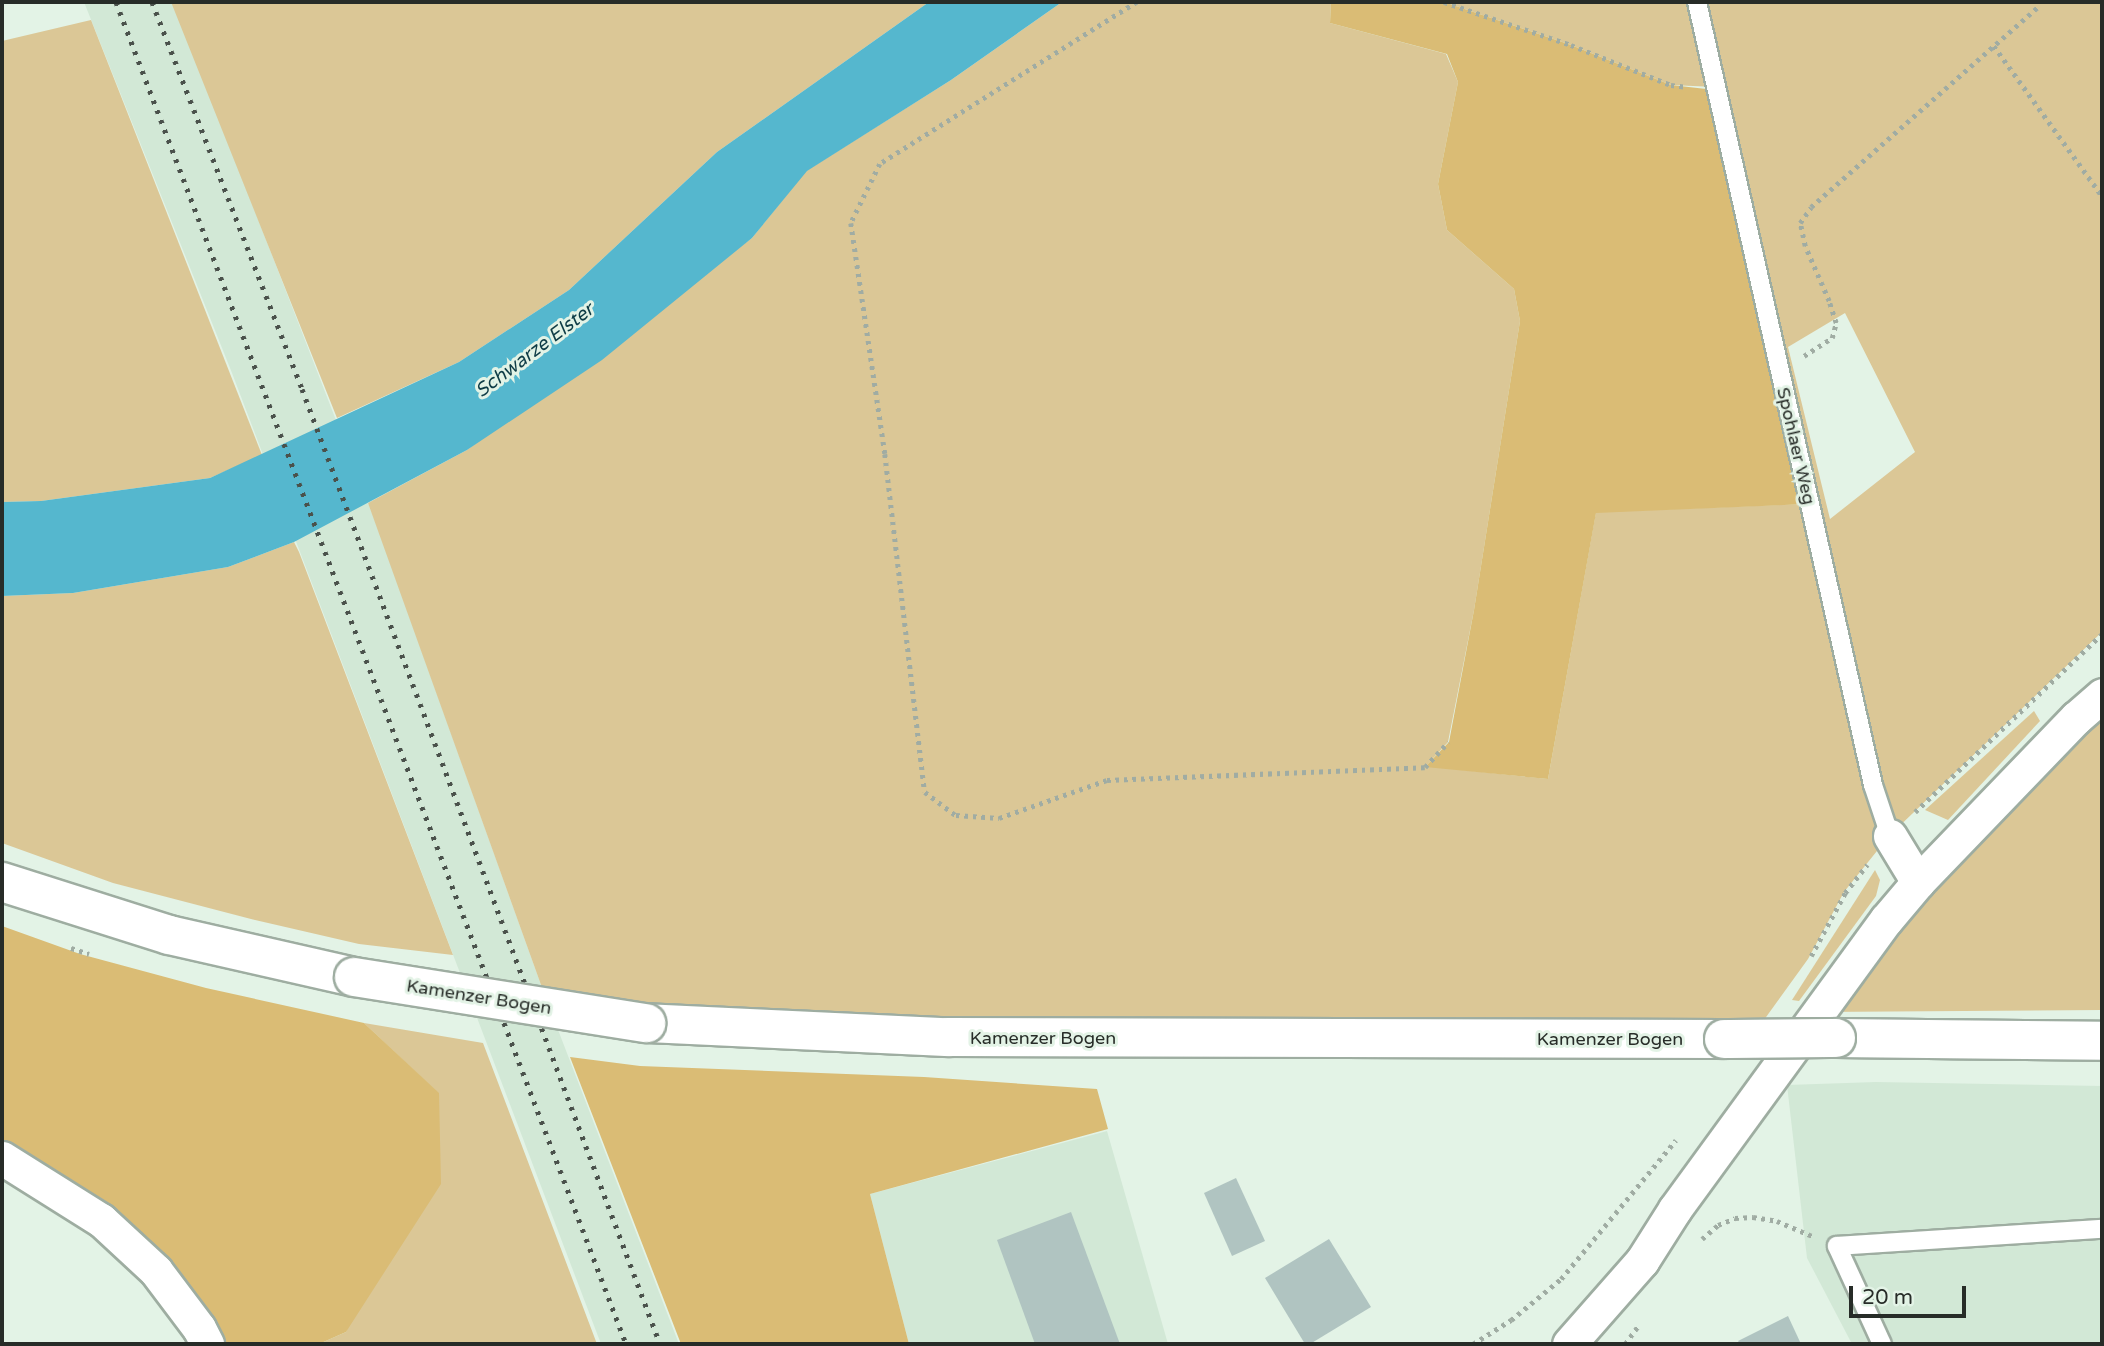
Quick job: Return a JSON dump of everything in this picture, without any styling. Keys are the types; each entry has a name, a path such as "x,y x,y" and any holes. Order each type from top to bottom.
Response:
{"main road":[{"name":"Kamenzer Bogen","path":"2,882 169,934 354,977 646,1023 948,1037 2102,1041"}],"street":[{"path":"1569,1344 1642,1261 1675,1209 1877,931 1918,882 2076,718 2102,695"},
{"name":"Spohlaer Weg","path":"1890,836 1918,882"},
{"path":"2,1157 101,1220 156,1271 208,1344"}],"lane":[{"name":"Spohlaer Weg","path":"1697,2 1873,785 1890,836"},
{"path":"1882,1344 1837,1246 2102,1229"}],"path":[{"path":"1137,2 880,164 851,223 885,454 925,792 956,815 999,818 1107,780 1425,766 1448,742"},
{"path":"1444,2 1571,45 1671,85 1716,89"},
{"path":"1780,371 1832,338 1836,323 1805,246 1800,223 1811,208 2039,6"},
{"path":"1994,46 2102,196"},
{"path":"1809,960 1845,892 1890,836 2102,634"},
{"path":"1473,1344 1511,1320 1561,1279 1683,1132"},
{"path":"1697,1245 1718,1225 1735,1218 1753,1217 1777,1221 1837,1246"},
{"path":"1625,1344 1640,1323"}],"shaded area":[{"path":"84,2 174,2 377,526 545,996 679,1344 601,1344 232,373"},
{"path":"171,2 929,2 717,152 569,290 459,362 337,418"},
{"path":"1062,2 1331,2 1330,23 1446,54 1458,82 1438,184 1447,230 1514,289 1520,321 1474,610 1448,742 1426,766 1548,779 1596,512 1807,504 1698,2 2102,2 2102,632 1889,836 1844,892 1808,959 1756,1031 948,1037 545,996 368,503 467,450 752,238 806,171 951,80","holes":["1845,313 1915,452 1830,519 1788,347"]},
{"path":"1331,2 1444,2 1571,45 1671,85 1715,90 1807,504 1596,513 1548,779 1425,767 1449,742 1474,610 1520,321 1514,289 1447,230 1438,184 1458,82 1447,54 1330,23"},
{"path":"1444,2 1696,2 1715,87 1671,85 1571,45"},
{"path":"91,20 262,455 210,478 41,501 2,502 2,41"},
{"path":"294,542 453,955 359,944 251,919 113,883 2,843 2,596 73,593 228,567"},
{"path":"2102,697 2102,1010 1820,1012"},
{"path":"2034,711 2040,721 1948,820 1925,810"},
{"path":"1875,870 1880,880 1876,896 1799,1001 1792,1000"},
{"path":"2,926 80,954 206,988 364,1023 439,1093 441,1184 346,1332 319,1344 190,1344 157,1291 2,1155"},
{"path":"364,1023 483,1043 597,1344 319,1344 346,1332 438,1093"},
{"path":"570,1057 640,1066 924,1077 1097,1089 1108,1129 870,1194 909,1344 681,1344"},
{"path":"1876,1082 2102,1086 2102,1344 1852,1344 1807,1258 1787,1085"},
{"path":"1107,1131 1168,1344 909,1344 870,1194"}],"water":[{"name":"Schwarze Elster","path":"929,2 1062,2 951,80 807,171 752,238 602,360 467,450 294,542 228,567 73,593 2,596 2,502 41,501 210,478 459,362 569,290 717,152"}],"building":[{"path":"1236,1178 1265,1241 1232,1256 1204,1193"},
{"path":"1071,1212 1120,1344 1035,1344 997,1240"},
{"path":"1329,1239 1371,1307 1310,1344 1305,1344 1265,1278"},
{"path":"1788,1316 1801,1344 1740,1344 1738,1341"}],"railway":[{"path":"116,2 626,1344"},
{"path":"152,2 302,389 660,1344"}]}
